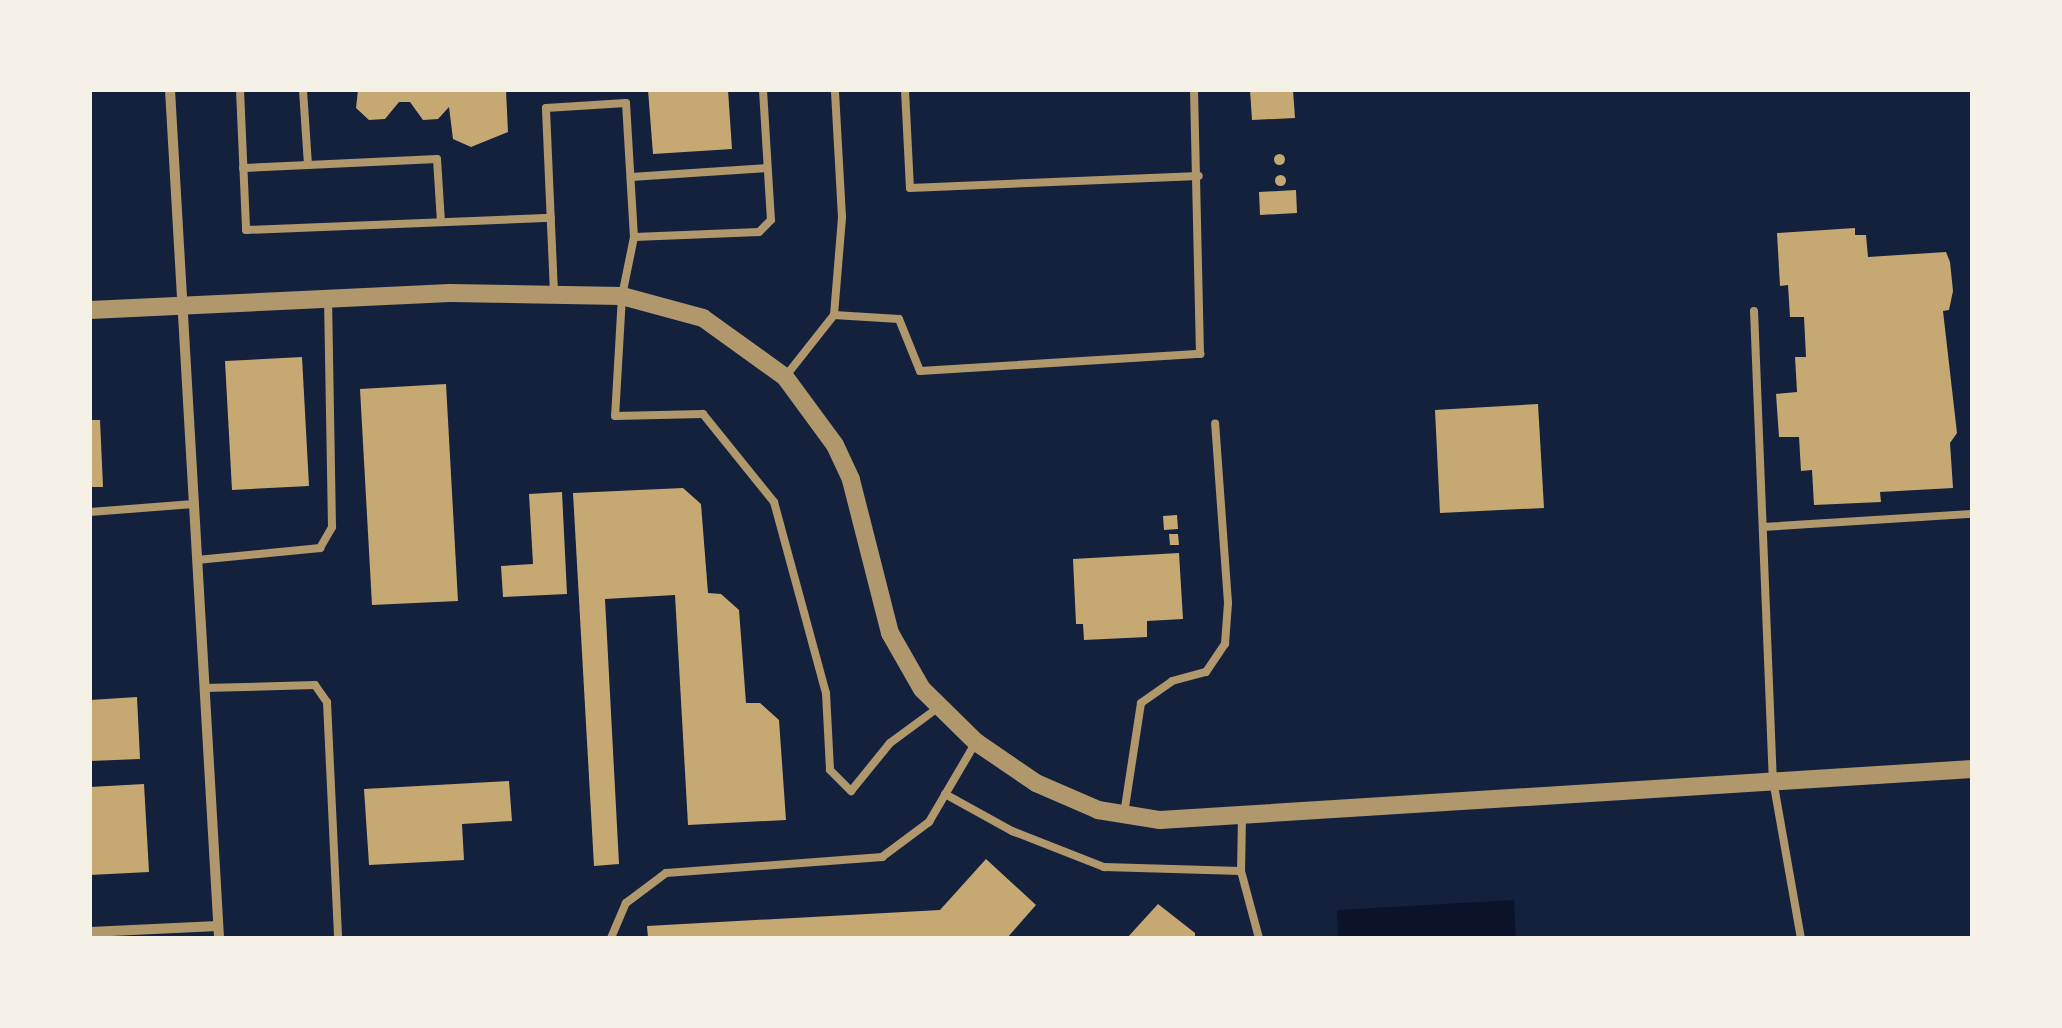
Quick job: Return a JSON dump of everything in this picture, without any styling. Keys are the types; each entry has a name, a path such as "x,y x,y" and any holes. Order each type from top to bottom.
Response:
{"street":[{"path":"90,932 219,932 170,90"},
{"path":"90,310 328,298 554,295 622,296 703,318 785,377 835,444 851,480 890,633 939,707 976,742 1036,784 1124,814 1160,820 1242,816 1972,769"}],"lane":[{"path":"240,90 246,230 551,218"},
{"path":"303,90 308,166"},
{"path":"634,237 759,232 771,220 763,90"},
{"path":"785,377 834,314 842,217 835,90"},
{"path":"905,90 910,188 1199,176"},
{"path":"834,314 899,319 920,371 1200,354 1199,176 1194,90"},
{"path":"554,295 546,108 626,102 634,237 622,296 616,416 702,414 774,502 826,694 830,770 852,791 890,743 939,707"},
{"path":"243,168 437,158 440,222"},
{"path":"631,176 768,168"},
{"path":"197,560 320,548 332,527 328,298"},
{"path":"1754,311 1773,780 1801,938"},
{"path":"1124,814 1141,704 1172,680 1206,672 1225,644 1228,603 1215,423"},
{"path":"90,512 194,504"},
{"path":"1763,527 1972,514"},
{"path":"204,688 315,685 326,702 338,938"},
{"path":"610,938 626,903 666,873 882,857 928,822 976,742"},
{"path":"946,794 1012,831 1104,867 1241,872"},
{"path":"1242,816 1241,872 1259,938"}],"water":[{"path":"1514,900 1516,938 1338,938 1337,910"}],"building":[{"path":"358,90 506,90 508,132 471,147 453,139 449,107 438,119 423,120 410,102 399,102 385,119 369,120 356,108"},
{"path":"648,90 728,90 732,149 653,154"},
{"path":"1250,90 1293,90 1295,118 1252,120"},
{"path":"1279,153 1285,159 1279,165 1273,159"},
{"path":"1280,174 1286,180 1280,186 1274,180"},
{"path":"1296,190 1297,213 1260,215 1259,192"},
{"path":"1855,228 1855,235 1866,235 1868,257 1946,252 1950,262 1953,291 1949,310 1943,311 1957,433 1950,443 1953,488 1880,492 1881,502 1814,505 1812,470 1801,471 1799,437 1779,437 1776,394 1797,392 1795,357 1806,357 1804,317 1790,317 1788,285 1780,286 1777,233"},
{"path":"302,357 309,486 232,490 225,361"},
{"path":"446,384 458,601 372,605 360,389"},
{"path":"1538,404 1544,508 1440,513 1435,410"},
{"path":"90,420 100,420 103,487 90,487"},
{"path":"683,488 701,504 708,593 721,594 739,610 746,703 760,703 779,720 786,820 688,825 675,595 605,599 619,864 594,866 573,493"},
{"path":"562,492 567,594 503,597 501,566 533,564 529,494"},
{"path":"1177,515 1178,529 1164,530 1163,516"},
{"path":"1169,534 1178,534 1179,545 1170,545"},
{"path":"1179,553 1183,619 1147,621 1147,637 1084,640 1083,624 1076,624 1073,559"},
{"path":"137,697 140,759 90,761 90,700"},
{"path":"509,781 512,821 462,824 464,860 369,865 364,789"},
{"path":"144,784 149,872 90,875 90,787"},
{"path":"986,859 1036,905 1007,938 648,938 647,926 940,910"},
{"path":"1158,904 1195,933 1195,938 1127,938"}]}
